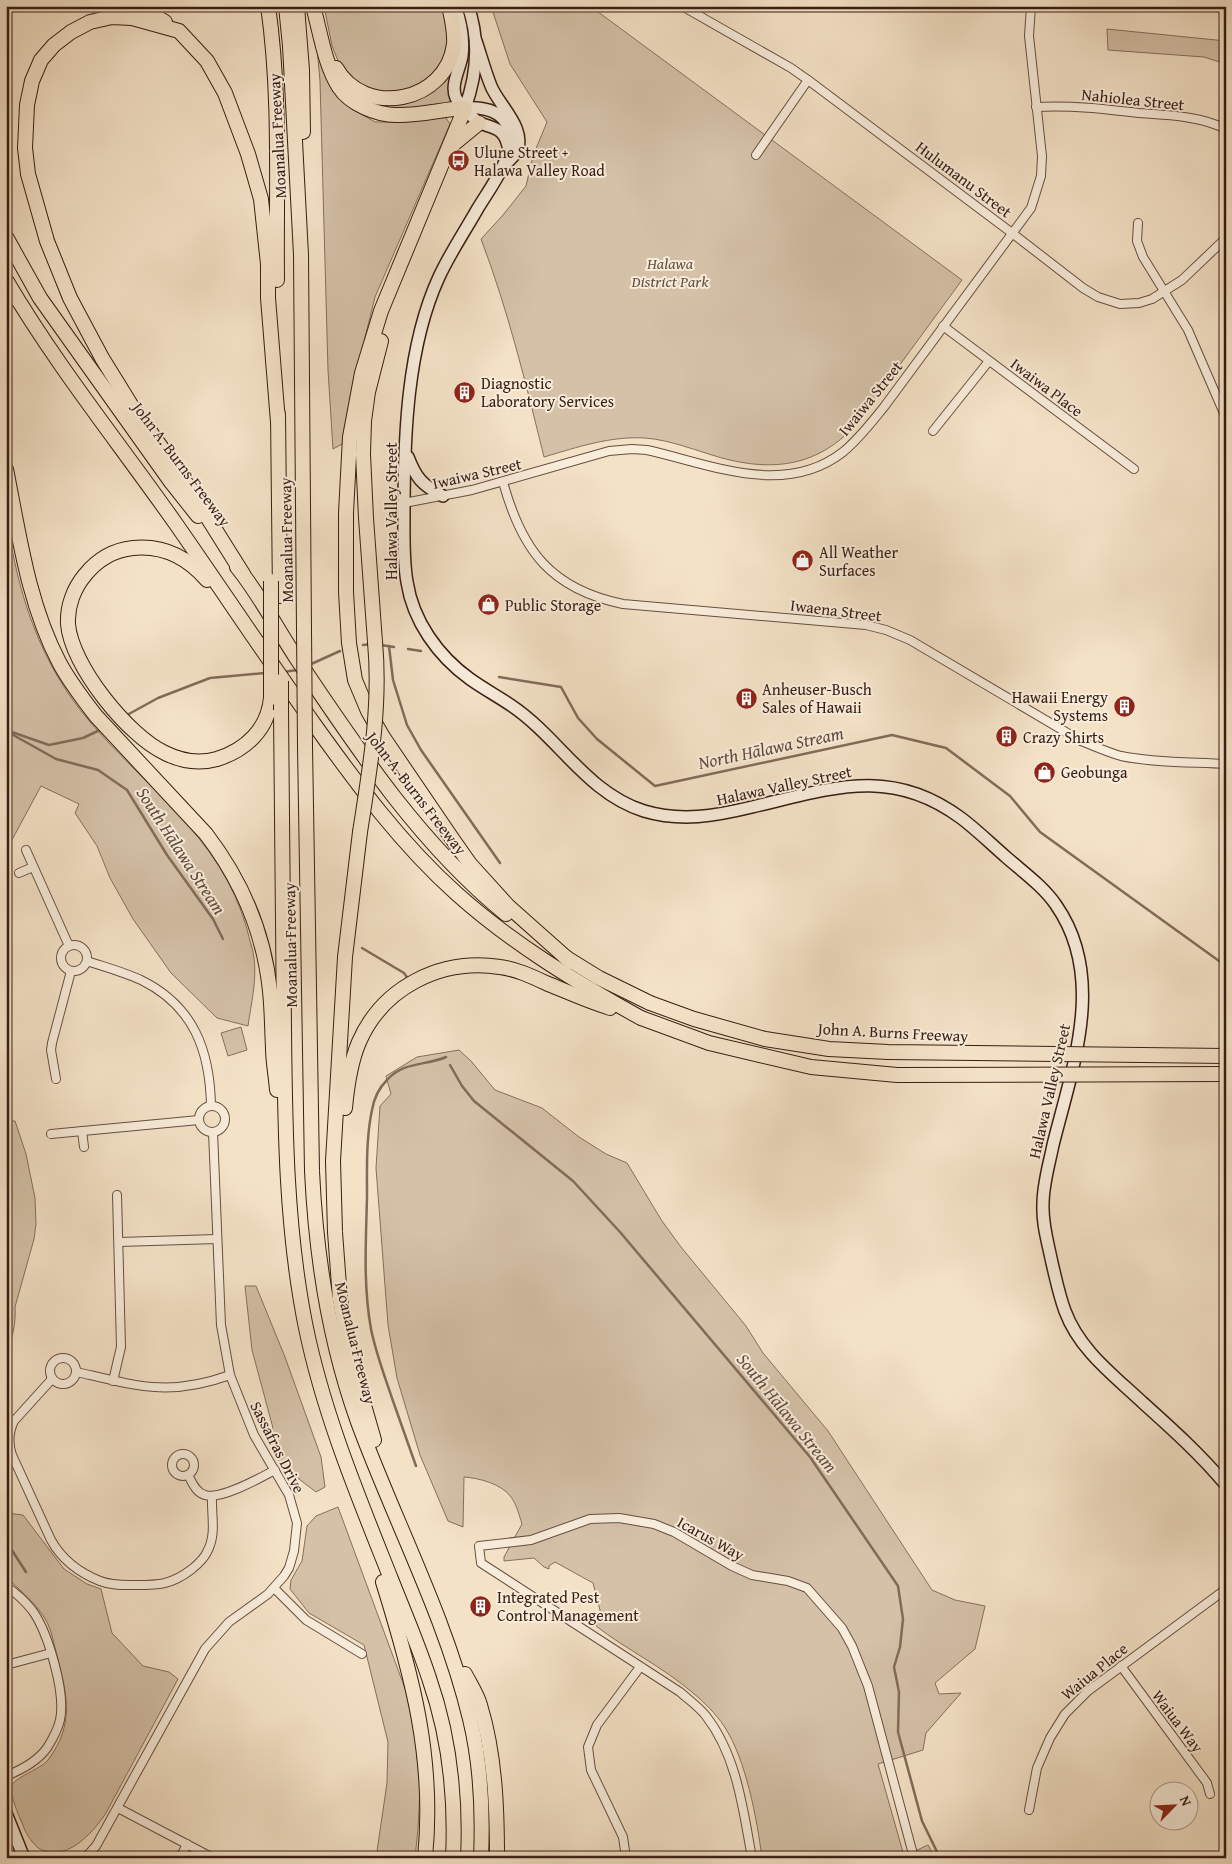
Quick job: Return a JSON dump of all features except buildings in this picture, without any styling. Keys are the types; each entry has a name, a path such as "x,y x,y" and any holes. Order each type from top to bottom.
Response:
{"highway":[{"path":"135,6 179,30 208,61 226,93 248,154 261,199 268,264 268,298 278,422"},
{"path":"263,6 276,127"},
{"name":"Moanalua Freeway","path":"268,6 273,48 276,127 285,1125 289,1199 305,1326 316,1374 346,1466 420,1652 437,1705 448,1755 452,1786 454,1836 452,1858"},
{"name":"Moanalua Freeway","path":"286,6 291,62 301,255 304,630 312,1171 318,1258 323,1294 344,1379 358,1422 442,1629 462,1686 475,1746 481,1802 481,1858"},
{"path":"296,6 302,62 303,110 301,255"},
{"path":"313,6 330,68 340,88 353,100 372,110 396,115 466,108 381,311 362,373 350,437 346,513 346,592 349,643 355,680 361,698 374,722 465,857 508,906 572,962"},
{"path":"321,36 338,71 346,81 358,90 387,100 404,98 425,89 435,82 448,61 454,45 454,29 449,6"},
{"path":"179,30 132,18 112,17 90,22 71,32 54,45 41,60 32,81 28,97 25,125 28,174 35,203 57,268 85,327 131,405 179,472 243,574"},
{"path":"450,146 479,123"},
{"name":"John A. Burns Freeway","path":"6,236 40,298 171,482 243,574 298,660 362,752 432,844 485,897 572,962 650,1004 694,1019 766,1039 829,1049 888,1052 1226,1056"},
{"path":"398,273 368,392 364,421 365,501 378,687 377,713 345,957 333,1161 335,1232 340,1299 351,1360 362,1401 411,1554"},
{"path":"6,280 32,322 175,523 286,684 374,805 426,864 456,893 529,951 590,990 641,1018"},
{"path":"6,469 25,559 41,621 68,678 96,716 206,834 233,873 252,912 265,955 270,991 273,1050 289,1199"},
{"path":"264,652 206,579 187,561 165,551 152,548 126,549 116,552 96,564 81,580 72,599 68,622 73,648 100,694 137,733 156,748 173,757 190,761 212,760 234,752 253,738 267,718 271,698 271,582 278,488"},
{"path":"340,1299 338,1188 340,1149 348,1081 358,1043 367,1026 388,1000 409,984 434,972 460,966 500,966 526,974 591,1002 709,1043 811,1067 897,1076 1226,1074"},
{"path":"346,1466 402,1643 422,1727 428,1796 428,1828 425,1858"},
{"path":"442,1629 480,1703 490,1747 495,1786 497,1858"}],"street":[{"path":"455,6 463,44 454,91 456,98 479,123 497,128 506,139 508,148"},
{"path":"468,6 476,41 491,86 512,119 516,129 518,140 515,154 504,166"},
{"name":"Hulumanu Street","path":"682,6 791,68 1098,298 1120,304 1139,303 1152,298 1182,280 1226,238"},
{"name":"Iwaiwa Street","path":"404,503 504,482 609,451 632,449 660,453 748,475 780,476 805,471 842,453 861,435 1031,208 1041,176 1042,156 1029,36 1031,6"},
{"path":"466,108 474,80 476,41"},
{"path":"756,155 808,80"},
{"name":"Nahiolea Street","path":"1036,107 1067,105 1177,116 1208,121 1226,129"},
{"name":"Halawa Valley Street","path":"466,108 482,107 498,114 505,122 510,139 504,166 451,253 437,281 426,310 415,356 406,450 404,503 405,559 407,581 415,610 433,643 462,673 518,710 594,783 625,803 641,810 673,817 696,818 723,814 838,787 873,785 901,789 927,797 962,819 1049,895 1063,916 1075,943 1080,961 1084,997 1080,1036 1046,1174 1043,1204 1046,1238 1062,1304 1072,1327 1084,1347 1198,1452 1226,1485"},
{"path":"1138,223 1137,241 1143,257 1188,330 1226,418"},
{"name":"Iwaiwa Place","path":"943,326 1134,469"},
{"path":"933,431 989,361"},
{"path":"406,450 413,470 420,482 443,496"},
{"name":"Iwaena Street","path":"504,482 514,517 523,538 535,555 549,570 563,580 596,597 623,604 848,622 873,626 910,640 1081,741 1121,756 1226,764"},
{"path":"26,850 69,946"},
{"path":"19,873 34,867"},
{"path":"69,946 77,946 84,950 87,961 79,970 71,971 65,967 62,960 63,952 69,946"},
{"path":"87,961 143,981 165,996 184,1014 198,1036 206,1057 211,1085 211,1106"},
{"path":"56,1079 51,1050 71,971"},
{"path":"211,1106 222,1111 225,1118 223,1126 212,1132 205,1130 199,1120 199,1116 204,1109 211,1106"},
{"path":"51,1134 199,1120"},
{"path":"82,1131 84,1147"},
{"name":"Sassafras Drive","path":"85,1858 96,1846 118,1808 205,1650 229,1622 274,1588 289,1568 296,1542 297,1523 292,1504 275,1470 254,1435 230,1375 221,1325 212,1132"},
{"path":"113,1381 121,1347 118,1195"},
{"path":"119,1242 217,1239"},
{"path":"52,1379 58,1383 66,1384 74,1379 78,1372 76,1365 69,1359 60,1358 56,1360 51,1367 52,1379 14,1421 8,1442 12,1455 51,1540 59,1552 78,1570 101,1581 117,1585 158,1585 176,1580 202,1560 212,1543 214,1528 212,1496"},
{"path":"78,1372 144,1387 173,1387 199,1384 230,1375"},
{"path":"188,1475 201,1493 206,1496 212,1496 235,1490 275,1470"},
{"name":"Icarus Way","path":"752,1858 731,1761 715,1729 705,1715 680,1692 482,1563 480,1546 531,1540 590,1519 619,1518 654,1524 674,1532 732,1566 752,1575 788,1581 807,1588 842,1628 859,1662 868,1686 914,1858"},
{"path":"6,1776 28,1766 38,1758 47,1748 60,1721 60,1692 46,1636 32,1611 22,1599 7,1587"},
{"path":"274,1588 306,1620 362,1654"},
{"name":"Waiua Place","path":"1029,1810 1037,1768 1056,1726 1075,1702 1226,1589"},
{"path":"6,1665 51,1653"},
{"name":"Waiua Way","path":"1121,1666 1207,1783 1210,1794"},
{"path":"626,1858 623,1837 591,1770 588,1746 597,1725 640,1667"},
{"path":"118,1808 213,1858"},
{"path":"6,1813 24,1858"},
{"path":"180,1858 187,1844"}],"green space":[{"path":"324,6 445,6 449,37 442,64 425,82 404,93 381,93 357,84 339,63 332,46"},
{"name":"Halawa District Park","path":"491,6 590,6 962,280 855,426 841,439 826,450 810,457 777,465 741,462 674,443 645,438 607,440 544,457 508,320 481,239 526,186 533,156 547,122 510,64"},
{"path":"1107,29 1226,41 1226,64 1204,57 1108,50"},
{"path":"316,36 338,95 356,111 375,122 397,122 444,115 450,124 375,297 350,398 346,442 333,449 328,370 320,81"},
{"path":"448,73 452,75 450,96 452,104 403,111 364,103 366,99 387,104"},
{"path":"6,538 10,538 20,584 35,629 67,692 104,738 198,837 218,865 235,895 247,929 255,967 248,1026 217,1018 171,973 133,919 110,878 97,846 75,813 79,804 41,786 6,851"},
{"path":"241,1027 247,1050 228,1056 221,1033"},
{"path":"459,1050 471,1061 495,1090 542,1108 579,1137 606,1154 627,1163 662,1221 681,1247 746,1326 763,1353 828,1431 932,1590 955,1600 985,1606 975,1649 935,1683 939,1694 961,1693 926,1733 923,1750 878,1764 904,1856 928,1845 935,1858 762,1858 754,1808 739,1755 724,1726 706,1704 681,1684 596,1626 601,1614 593,1583 555,1562 549,1566 549,1569 534,1558 504,1561 504,1557 522,1524 518,1510 507,1492 483,1480 464,1477 463,1527 448,1521 420,1455 397,1378 388,1325 376,1168 380,1106 391,1094 386,1076 417,1057"},
{"path":"7,1121 15,1121 26,1154 35,1198 36,1224 34,1239 15,1307 12,1336 6,1351 6,1261 11,1234 12,1191"},
{"path":"245,1286 256,1286 285,1357 321,1457 325,1487 316,1492 282,1466 266,1438 273,1428 252,1350"},
{"path":"338,1507 407,1694 415,1736 420,1787 415,1858 376,1858 387,1783 388,1742 364,1645 309,1613 290,1589 291,1580 302,1561 307,1526 316,1516"},
{"path":"6,1513 23,1515 64,1569 87,1584 101,1589 112,1633 143,1666 169,1672 178,1679 106,1813 85,1838 68,1849 58,1852 48,1852 38,1848 33,1842 27,1834 12,1795 14,1783 40,1767 48,1760 57,1747 65,1722 66,1696 52,1634 47,1622 34,1604 6,1577"}],"waterway":[{"name":"North Hālawa Stream","path":"363,645 371,644"},
{"name":"North Hālawa Stream","path":"381,645 394,647"},
{"path":"389,646 393,680 407,725 421,750 500,863"},
{"name":"North Hālawa Stream","path":"408,649 421,651"},
{"name":"North Hālawa Stream","path":"309,665 340,651"},
{"name":"North Hālawa Stream","path":"283,672 297,670"},
{"name":"North Hālawa Stream","path":"127,715 158,698 210,678 265,673"},
{"name":"North Hālawa Stream","path":"499,677 561,687 578,718 597,739 655,786 892,735 946,748 1010,796 1040,832 1226,966"},
{"name":"North Hālawa Stream","path":"6,730 49,745 83,738 102,729"},
{"name":"South Hālawa Stream","path":"6,731 56,759 98,770 127,790 167,855 213,919 223,939"},
{"name":"South Hālawa Stream","path":"362,948 404,973 409,980"},
{"path":"416,1466 378,1356 368,1312 366,1263 368,1142 373,1106 377,1094 384,1083 394,1074 408,1067 446,1057"},
{"name":"South Hālawa Stream","path":"450,1065 462,1086 474,1101 573,1181 620,1232 810,1457 898,1586 903,1619 900,1647 894,1667 899,1692 898,1732 922,1821 940,1858"},
{"path":"6,1541 26,1572"}],"place":[{"name":"Ulune Street + Halawa Valley Road","path":"458,161"},
{"name":"Diagnostic Laboratory Services","path":"465,392"},
{"name":"All Weather Surfaces","path":"803,561"},
{"name":"Public Storage","path":"489,605"},
{"name":"Anheuser-Busch Sales of Hawaii","path":"746,698"},
{"name":"Hawaii Energy Systems","path":"1124,706"},
{"name":"Crazy Shirts","path":"1007,737"},
{"name":"Geobunga","path":"1045,772"},
{"name":"Integrated Pest Control Management","path":"481,1606"}]}
